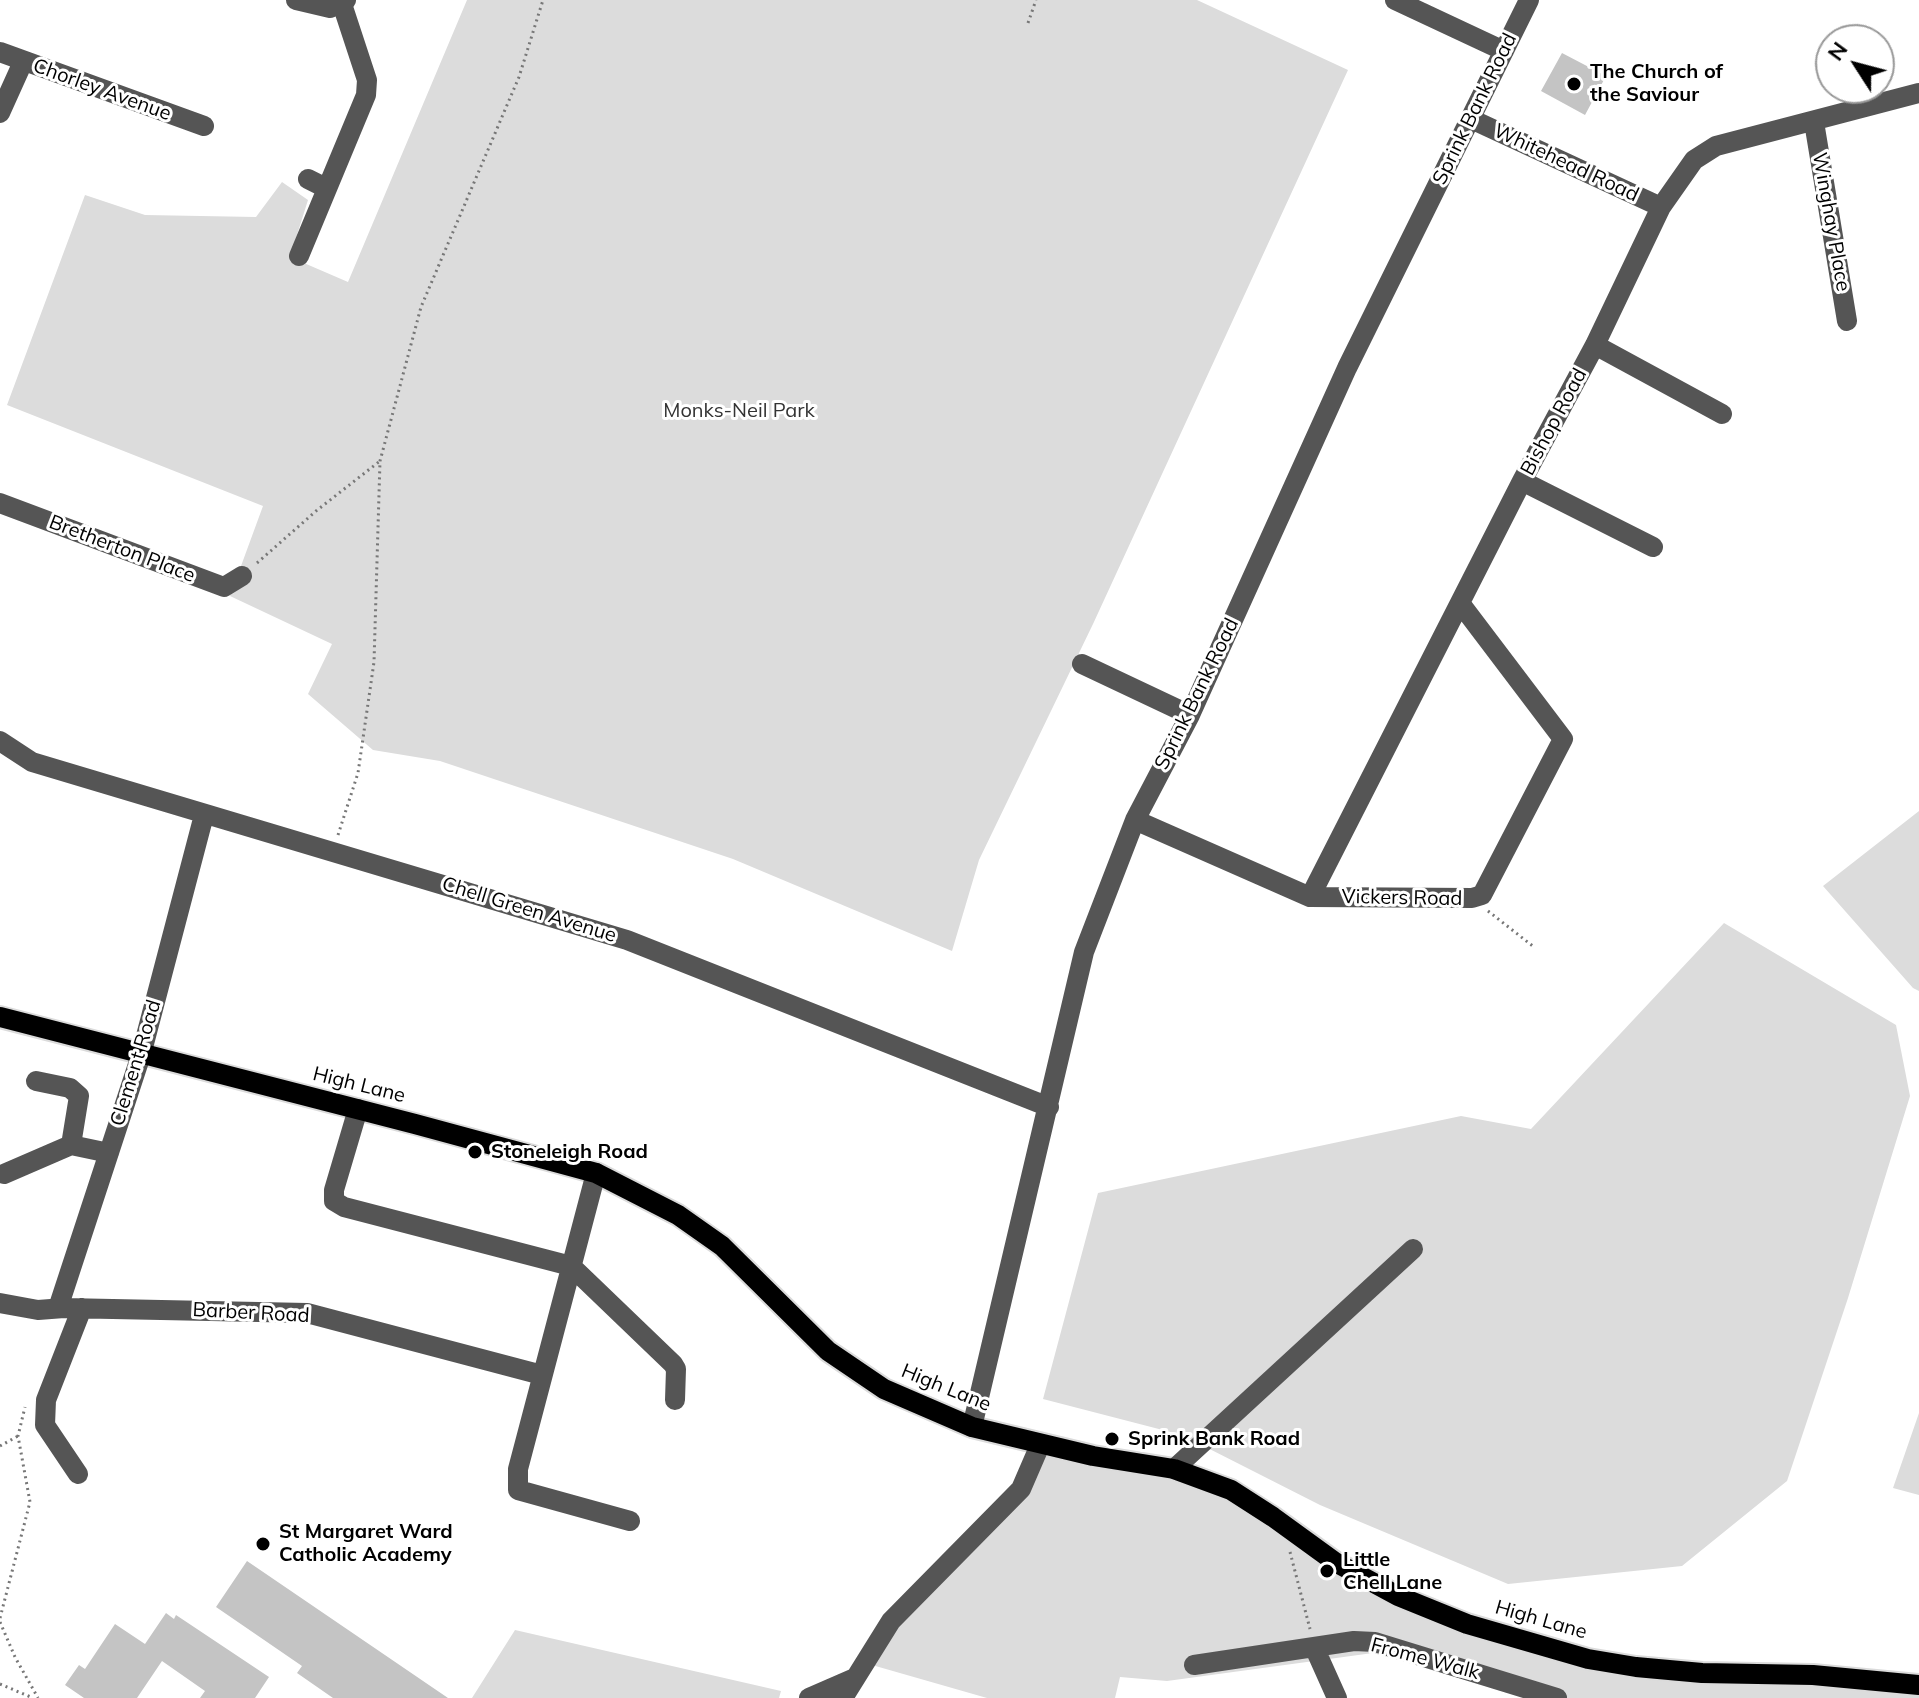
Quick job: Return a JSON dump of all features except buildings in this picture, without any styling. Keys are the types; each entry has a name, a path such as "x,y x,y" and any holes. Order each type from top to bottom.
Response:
{"main road":[{"name":"High Lane","path":"0,1017 596,1173 678,1215 722,1246 797,1323 853,1370 884,1389 972,1427 1040,1445 1174,1469 1231,1490 1335,1562 1398,1596 1478,1627 1588,1659 1702,1673 1813,1675 1919,1685"}],"street":[{"path":"296,0 330,8 344,2 367,80 366,95 317,184 299,256"},
{"path":"1395,0 1504,51"},
{"name":"Sprink Bank Road","path":"972,1427 1084,952 1135,820 1190,715 1347,368 1529,0"},
{"name":"Chorley Avenue","path":"0,52 204,126"},
{"path":"0,113 23,62"},
{"name":"Bishop Road","path":"1310,897 1522,481 1595,345 1661,207 1694,160 1716,146 1919,93"},
{"name":"Whitehead Road","path":"1471,119 1661,207"},
{"name":"Winghay Place","path":"1814,122 1847,321"},
{"path":"1595,345 1722,414"},
{"path":"1522,481 1653,547"},
{"name":"Bretherton Place","path":"0,503 224,587 242,576"},
{"name":"Vickers Road","path":"1135,820 1310,897 1472,898 1482,895 1563,739 1460,603"},
{"path":"1082,664 1190,715"},
{"name":"Chell Green Avenue","path":"0,741 32,762 627,940 1049,1107"},
{"name":"Clement Road","path":"58,1308 141,1055 204,815"},
{"path":"36,1081 70,1088 79,1096 71,1145"},
{"path":"358,1109 334,1190 334,1201 338,1205 571,1266 673,1364 676,1369 675,1400"},
{"path":"4,1174 71,1145 109,1153"},
{"path":"596,1173 518,1469 518,1490 630,1521"},
{"path":"1174,1469 1413,1249"},
{"name":"Barber Road","path":"0,1303 38,1310 82,1308 307,1313 542,1375"},
{"path":"78,1474 45,1425 46,1400 82,1308"},
{"path":"843,1698 891,1621 1021,1489 1040,1445"},
{"name":"Frome Walk","path":"1194,1665 1354,1641 1375,1642 1557,1698"},
{"path":"1315,1649 1337,1698"},
{"path":"809,1698 855,1678"}],"path":[{"path":"333,851 358,773 374,662 380,461 421,307 519,77 543,0"},
{"path":"1028,23 1036,0"},
{"path":"242,576 316,511 380,461"},
{"path":"1472,898 1534,947"},
{"path":"26,1405 18,1436 30,1502 0,1620 36,1698"},
{"path":"0,1446 18,1436"},
{"path":"1290,1529 1288,1544 1315,1649"},
{"path":"0,1684 36,1698"}],"green space":[{"name":"Monks-Neil Park","path":"467,0 1197,0 1348,70 1093,624 979,860 952,951 733,859 440,761 373,750 308,694 332,644 230,596 263,506 7,405 85,195 145,215 256,217 282,182 308,200 290,257 348,282"},
{"path":"1919,811 1919,991 1913,988 1823,886"},
{"path":"1724,923 1896,1025 1910,1096 1848,1298 1787,1481 1682,1566 1508,1584 1320,1505 1182,1435 1043,1399 1098,1193 1461,1116 1531,1129"},
{"path":"1919,1413 1919,1495 1893,1488"},
{"path":"1040,1445 1174,1469 1417,1603 1588,1659 1919,1694 1919,1698 1537,1698 1373,1653 1167,1681 1120,1677 1115,1698 987,1698 865,1663 1001,1511"},
{"path":"515,1630 781,1691 779,1698 472,1698"}],"place":[{"name":"The Church of the Saviour","path":"1574,84"},
{"name":"Stoneleigh Road","path":"475,1152"},
{"name":"Sprink Bank Road","path":"1112,1439"},
{"name":"St Margaret Ward Catholic Academy","path":"263,1544"},
{"name":"Little Chell Lane","path":"1327,1571"}]}
